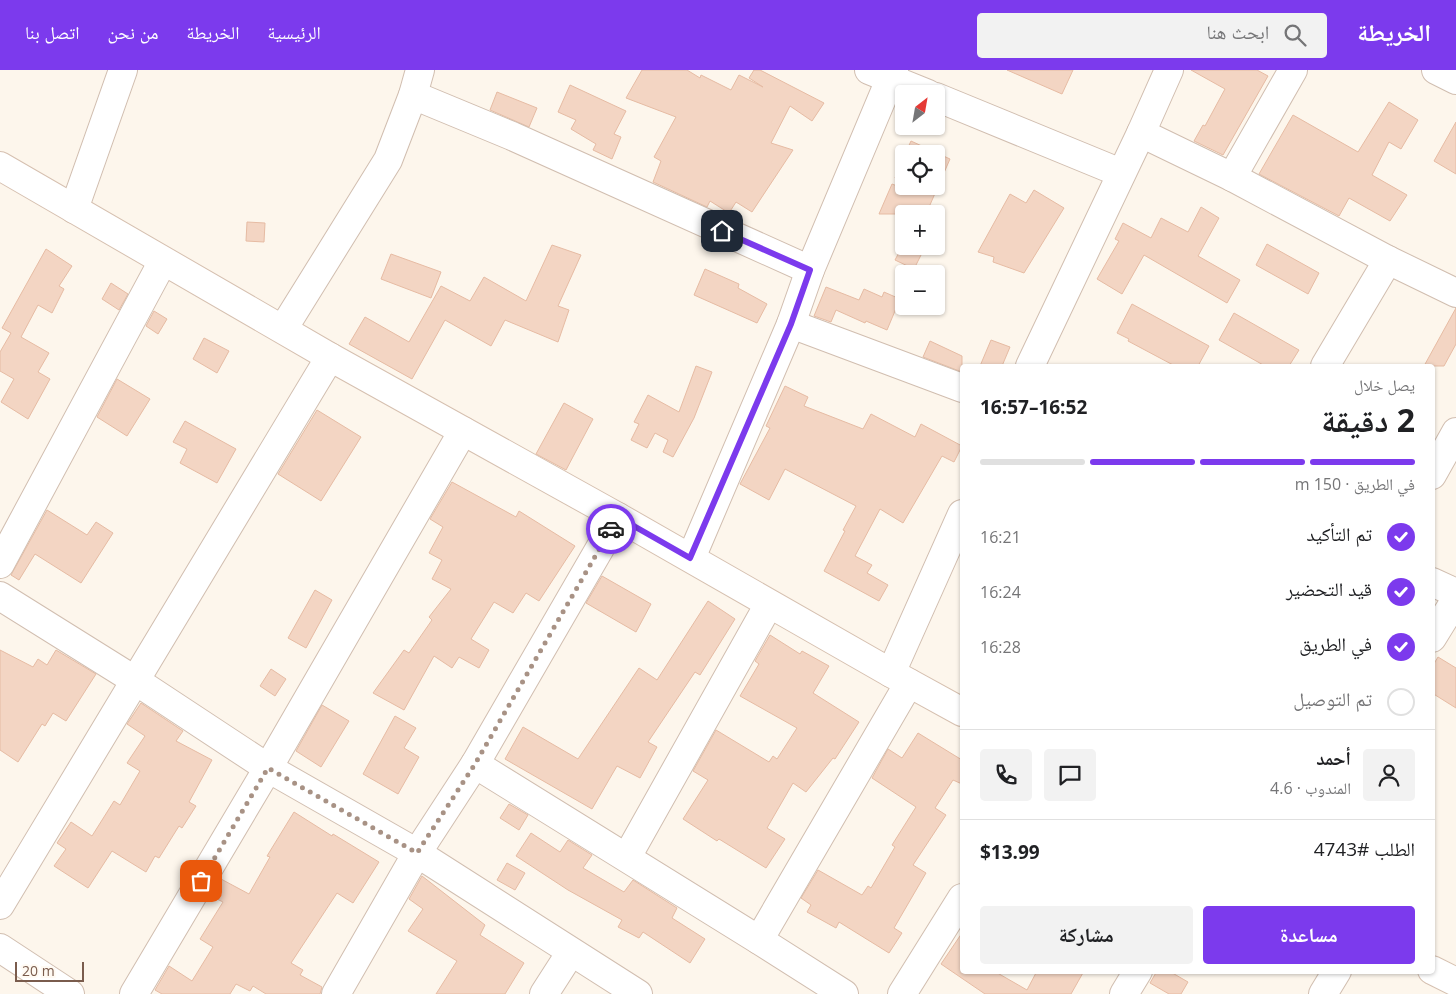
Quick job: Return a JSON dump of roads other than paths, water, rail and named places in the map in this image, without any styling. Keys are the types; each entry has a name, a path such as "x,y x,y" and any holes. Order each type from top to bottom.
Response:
{"street":[{"path":"74,209 123,70"},
{"path":"1031,364 1141,133 1168,70"},
{"path":"1232,177 1293,70"},
{"path":"1436,70 1456,80"},
{"path":"690,558 791,324 884,73 909,85"},
{"path":"283,329 388,160 417,82 512,136 810,270"},
{"path":"945,101 1121,173"},
{"path":"1141,133 1232,177 1388,260 1456,292"},
{"path":"0,166 330,357 618,517 960,711"},
{"path":"1326,364 1388,260"},
{"path":"0,564 163,261"},
{"path":"791,324 960,387"},
{"path":"0,905 330,357"},
{"path":"134,994 268,768 463,431"},
{"path":"1443,468 1456,432"},
{"path":"336,994 417,853 475,764 618,517"},
{"path":"759,940 900,678 960,519"},
{"path":"1435,583 1456,593"},
{"path":"0,596 136,681 268,768 417,853 638,994"},
{"path":"1435,633 1456,599"},
{"path":"627,857 769,604"},
{"path":"475,764 844,994"},
{"path":"902,994 960,901"},
{"path":"0,948 70,994"},
{"path":"544,994 571,952"},
{"path":"1435,972 1456,982"},
{"path":"1124,994 1136,974"},
{"path":"1323,994 1335,974"}]}
